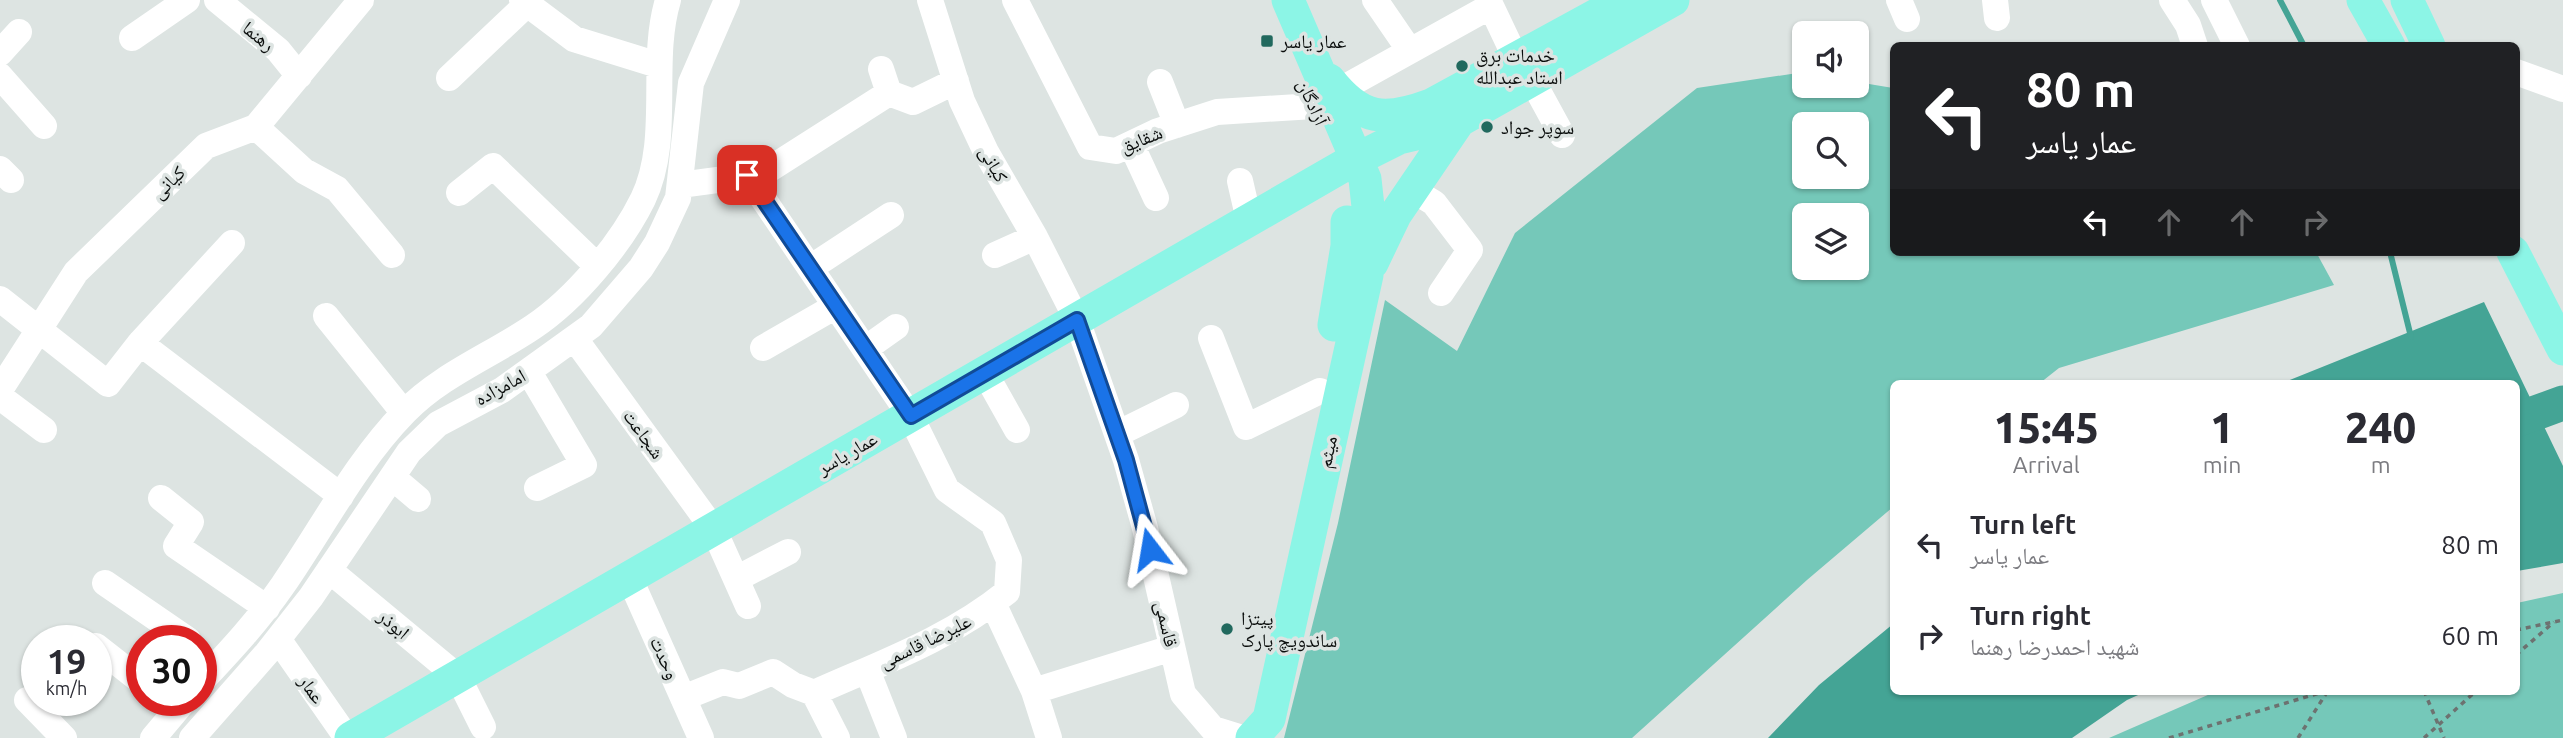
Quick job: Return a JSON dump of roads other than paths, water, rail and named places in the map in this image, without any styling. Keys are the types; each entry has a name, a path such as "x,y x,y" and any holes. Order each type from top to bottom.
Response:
{"main road":[{"name":"آزادگان","path":"1265,0 1326,98 1350,162"},
{"name":"آزادگان","path":"1288,0 1316,64 1350,162"},
{"name":"عمار یاسر","path":"349,738 630,579 1350,162 1399,138 1450,127 1446,113 1524,70 1673,0"},
{"path":"2363,0 2387,42"},
{"path":"2407,0 2427,42"},
{"name":"عمار یاسر","path":"1524,70 1605,5"},
{"path":"1316,64 1326,98 1370,115 1389,117 1446,113 1367,275"},
{"name":"میثم","path":"1251,738 1269,719 1367,275 1367,197 1350,162"},
{"name":"میثم","path":"1251,738 1249,711 1320,391 1348,246 1350,162"},
{"path":"2519,265 2563,349"}],"street":[{"path":"132,38 187,0"},
{"name":"رهنما","path":"217,0 278,50 299,76"},
{"name":"کیانی","path":"0,390 76,272 206,146 256,127 361,0"},
{"name":"امامزاده","path":"217,650 267,608 341,496 404,413 426,392 449,376 536,326 597,265 632,219 644,196 656,140 658,65 668,0"},
{"name":"امامزاده","path":"192,738 278,639 329,570 409,452 438,424 529,372 575,339 591,326 640,268 657,243 678,198 691,83 727,0"},
{"name":"کیانی","path":"930,0 957,81 986,152 1035,237 1077,320"},
{"name":"شقایق","path":"1015,0 1090,147 1116,151 1177,125 1217,112 1326,98"},
{"path":"1375,0 1410,51"},
{"path":"2172,0 2188,25 2194,42"},
{"path":"2214,0 2235,42"},
{"path":"449,78 524,3 574,39 658,65"},
{"path":"1326,98 1410,51 1464,9 1491,6 1562,135"},
{"path":"0,53 19,32"},
{"path":"2520,73 2563,89"},
{"path":"0,76 44,126"},
{"path":"680,184 762,174 885,81 913,102 957,81"},
{"path":"1160,82 1177,125"},
{"path":"256,127 303,171 337,189 392,256"},
{"path":"1132,144 1156,198"},
{"path":"459,193 493,166 597,265"},
{"name":"علیرضا قاسمی","path":"747,175 911,416 947,490 993,523 1009,560 1007,592 970,621 932,642 814,693"},
{"path":"1240,181 1249,220"},
{"path":"1411,189 1434,203 1470,250 1441,293"},
{"path":"810,268 891,215"},
{"path":"995,255 1035,237"},
{"path":"0,299 37,331 108,384 140,343 232,243"},
{"path":"763,348 836,306"},
{"path":"326,316 404,413"},
{"name":"قاسمی","path":"1077,320 1117,434 1145,528 1183,694 1213,729 1242,738"},
{"path":"865,349 896,327"},
{"path":"1211,338 1246,427 1320,391"},
{"name":"شجاعت","path":"575,339 714,530 748,606"},
{"path":"140,343 341,496"},
{"path":"529,372 584,465 537,488"},
{"path":"985,373 1017,430"},
{"path":"0,397 44,430"},
{"path":"1117,434 1176,405"},
{"path":"392,477 418,499"},
{"path":"161,498 191,522 176,546 267,608"},
{"path":"736,579 788,552"},
{"name":"ابوذر","path":"329,570 458,677"},
{"name":"وحدت","path":"630,579 701,738"},
{"path":"105,583 166,625"},
{"path":"993,603 1034,691 1049,738"},
{"name":"عمار","path":"278,639 349,738"},
{"path":"1034,691 1172,648"},
{"path":"112,659 126,670"},
{"path":"867,670 894,738"},
{"path":"683,698 723,682 739,685 773,672 793,685 814,693 837,738"},
{"path":"458,677 483,727"},
{"path":"43,716 64,738"},
{"path":"153,738 167,716"}],"waterway":[{"path":"2280,0 2302,42"},
{"path":"2391,256 2411,337"},
{"path":"2520,419 2563,403"}],"place":[{"name":"عمار یاسر","path":"1267,41"},
{"name":"خدمات برق استاد عبدالله","path":"1462,66"},
{"name":"سوپر جواد","path":"1487,127"},
{"name":"پیتزا ساندویچ پارک","path":"1227,629"}]}
